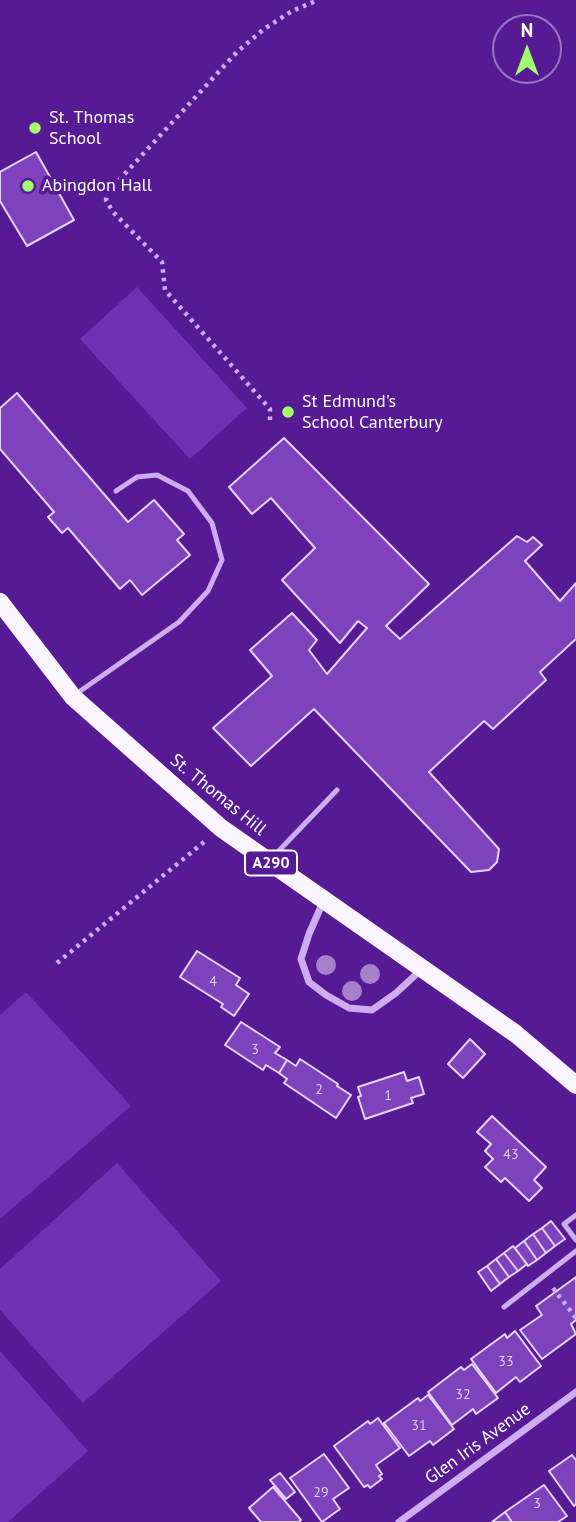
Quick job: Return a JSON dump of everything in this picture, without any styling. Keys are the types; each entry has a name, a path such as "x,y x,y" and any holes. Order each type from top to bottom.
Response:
{"main road":[{"name":"St. Thomas Hill","path":"0,602 73,697 221,828 516,1034 576,1086"}],"street":[{"path":"324,901 301,959 309,982 326,995 349,1008 372,1010 424,968"},
{"name":"Glen Iris Avenue","path":"399,1522 576,1392"}],"lane":[{"path":"73,697 179,622 208,591 222,560 212,523 188,491 157,475 136,477 116,491"},
{"path":"268,861 337,790"},
{"path":"576,1215 564,1224 576,1240"},
{"path":"504,1307 576,1251"}],"path":[{"path":"270,420 270,409 165,290 162,262 113,212 106,200 108,192 237,52 283,17 318,0"},
{"path":"57,963 221,828"},
{"path":"544,1276 576,1318"}],"shaded area":[{"path":"137,287 247,408 190,459 80,339"},
{"path":"26,992 131,1106 0,1219 0,1015"},
{"path":"117,1163 221,1281 83,1403 0,1310 0,1269"},
{"path":"0,1351 88,1451 8,1522 0,1522"}],"building":[{"name":"Abingdon Hall","path":"36,152 74,220 27,246 0,201 0,172"},
{"path":"17,393 128,522 154,500 184,534 177,540 190,555 142,595 130,580 120,589 68,528 62,533 48,517 54,512 0,449 0,408"},
{"path":"284,438 429,584 386,626 400,639 517,536 527,542 533,537 542,545 525,561 560,601 576,583 576,639 540,672 546,680 493,729 484,721 429,772 499,849 497,862 489,870 471,872 314,709 251,766 213,728 272,676 250,650 292,613 317,640 309,650 327,674 367,628 358,621 340,643 282,580 315,548 271,498 252,514 229,487"},
{"path":"197,951 240,978 236,985 249,994 234,1016 221,1007 223,1004 180,977"},
{"path":"241,1022 280,1047 275,1053 287,1060 279,1073 266,1065 263,1070 225,1045"},
{"path":"470,1039 485,1054 463,1078 448,1064"},
{"path":"300,1059 351,1095 336,1118 284,1083 287,1079 279,1073 287,1060 296,1066"},
{"path":"404,1072 407,1081 419,1077 424,1094 411,1098 413,1103 365,1119 358,1097 361,1096 358,1087"},
{"path":"492,1116 546,1167 534,1180 542,1188 529,1201 505,1178 501,1182 485,1167 493,1159 485,1151 491,1144 477,1132"},
{"path":"551,1221 565,1239 555,1246 542,1228"},
{"path":"542,1228 555,1246 546,1253 533,1234"},
{"path":"533,1234 546,1253 537,1260 524,1241"},
{"path":"524,1241 537,1260 528,1266 515,1248"},
{"path":"513,1246 527,1264 518,1271 504,1253"},
{"path":"504,1253 518,1271 509,1277 496,1259"},
{"path":"496,1259 509,1277 500,1284 487,1266"},
{"path":"487,1266 500,1284 491,1291 478,1272"},
{"path":"576,1277 576,1320 571,1324 576,1334 542,1359 520,1330 542,1315 536,1306"},
{"path":"515,1331 541,1366 520,1382 516,1377 496,1393 471,1359 505,1334 507,1338"},
{"path":"472,1364 498,1398 476,1414 473,1409 452,1425 428,1392 461,1367 464,1370"},
{"path":"428,1395 454,1429 433,1445 430,1441 409,1456 384,1423 418,1398 420,1401"},
{"path":"378,1418 400,1448 376,1465 382,1479 370,1488 368,1485 364,1487 334,1446 368,1421 370,1424"},
{"path":"324,1454 349,1488 333,1499 340,1509 322,1522 290,1478"},
{"path":"572,1455 576,1460 574,1506 549,1471"},
{"path":"280,1473 295,1492 286,1499 270,1480"},
{"path":"544,1485 567,1516 558,1522 512,1522 505,1512"},
{"path":"273,1487 301,1520 299,1522 261,1522 249,1508"},
{"path":"505,1512 512,1522 492,1522"}],"place":[{"name":"St. Thomas School","path":"35,128"},
{"name":"Abingdon Hall","path":"28,186"},
{"name":"St Edmund's School Canterbury","path":"288,412"}]}
